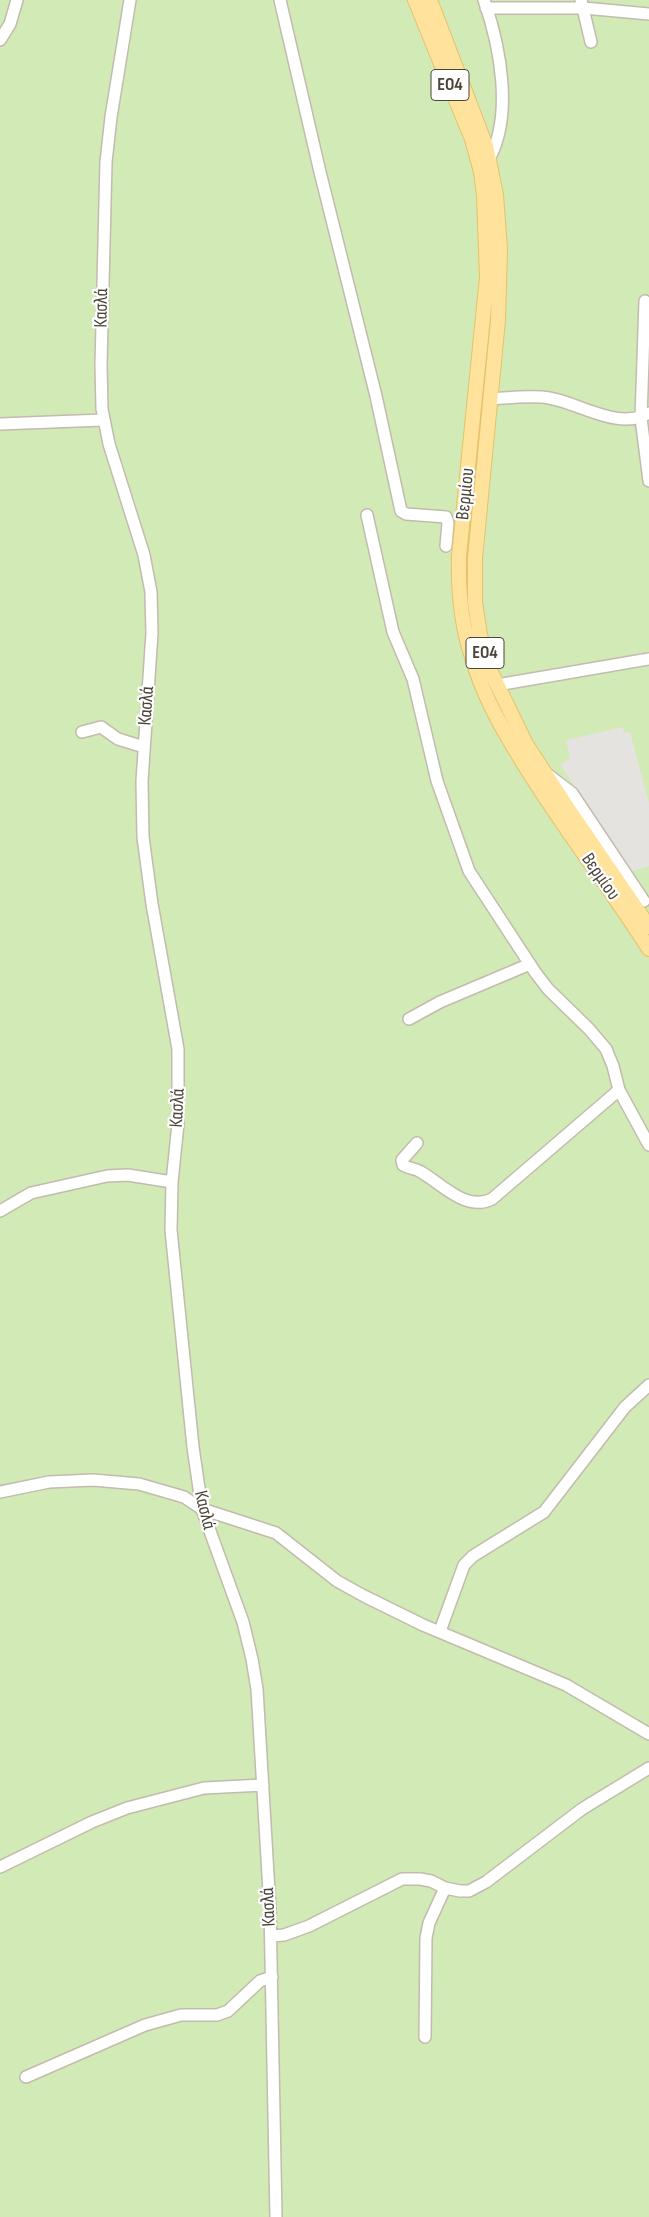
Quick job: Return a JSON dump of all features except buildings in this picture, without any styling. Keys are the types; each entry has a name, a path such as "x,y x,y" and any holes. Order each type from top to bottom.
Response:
{"main road":[{"name":"Βερμίου","path":"416,0 472,140 481,172 486,220 487,277 459,556 460,596 464,626 474,666 493,711 533,780 638,905 649,949"},
{"name":"Βερμίου","path":"430,0 490,158 495,188 500,249 498,312 491,399 478,518 475,602 480,635 496,685 526,744 638,905 649,927"}],"street":[{"path":"0,40 10,24 18,0"},
{"name":"Κασλά","path":"130,0 111,117 106,162 101,365 103,420 120,483 140,538 151,592 152,633 144,747 142,815 152,904 176,1029 179,1062 178,1124 172,1182 173,1255 193,1448 202,1509 238,1608 252,1659 259,1710 271,1936 276,2217"},
{"path":"280,0 320,172 376,396 401,511 406,514 446,517 448,523 446,546"},
{"path":"481,172 490,158 498,132 503,92 497,46 485,4 583,4 649,14"},
{"path":"583,4 592,42"},
{"path":"645,301 645,415 649,481"},
{"path":"491,399 546,397 609,416 645,415"},
{"path":"0,424 103,420"},
{"path":"367,515 391,626 413,679 442,797 469,872 548,989 589,1029 606,1049 613,1066 619,1090 649,1145"},
{"path":"496,685 649,658"},
{"path":"82,732 101,727 118,739 144,747"},
{"path":"408,1019 440,1002 511,970 530,964"},
{"path":"417,1143 402,1160 403,1164 418,1170 467,1201 479,1204 492,1199 619,1090"},
{"path":"0,1212 31,1193 107,1176 128,1175 172,1182"},
{"path":"440,1631 464,1564 472,1556 544,1512 625,1407 649,1385"},
{"path":"0,1492 61,1481 127,1482 184,1497 202,1509 276,1533 337,1581 394,1612 566,1685 649,1734"},
{"path":"271,1936 284,1935 309,1926 402,1880 420,1879 454,1891 469,1891 486,1882 605,1793 649,1768"},
{"path":"0,1867 109,1814 204,1788 263,1785"},
{"path":"425,2037 426,1938 429,1923 444,1888"},
{"path":"26,2077 145,2026 181,2015 217,2015 228,2011 260,1981 272,1977"}],"green space":[{"path":"0,0 649,0 649,2217 0,2217"}],"shaded area":[{"path":"623,727 624,733 630,732 649,803 649,866 632,871 619,855 560,764 570,759 566,740"}]}
